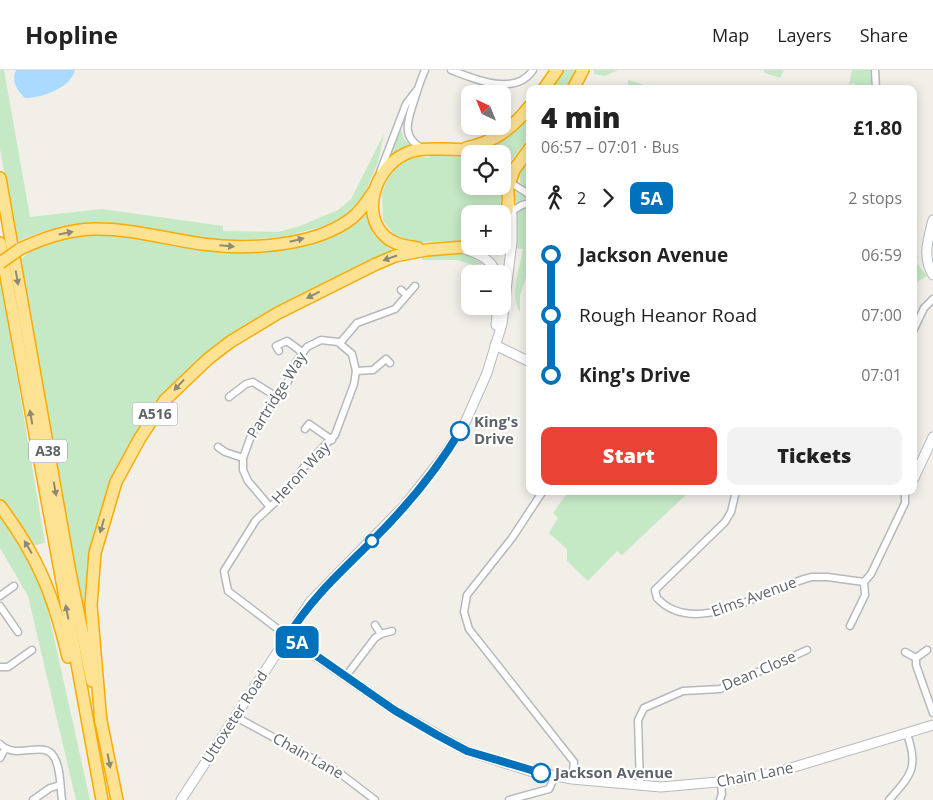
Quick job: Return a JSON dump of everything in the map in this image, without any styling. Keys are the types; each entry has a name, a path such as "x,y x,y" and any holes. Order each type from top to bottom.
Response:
{"highway":[{"path":"547,85 557,70"},
{"path":"575,85 583,70"},
{"path":"481,145 498,138 526,110"},
{"path":"0,263 20,249 49,236 92,229 130,232 237,247 281,243 314,235 341,224 359,212 395,159 410,152 461,149"},
{"path":"511,173 526,153"},
{"name":"A38","path":"0,178 71,576 117,800"},
{"name":"A516","path":"376,186 373,214 382,234 396,244 426,250"},
{"name":"A38","path":"0,243 102,800"},
{"name":"A516","path":"102,723 90,605 95,553 116,482 165,400 208,358 255,326 387,259 426,250 461,248"},
{"path":"0,506 26,543 50,590 88,728"}],"main road":[{"path":"933,220 926,252 927,265 933,275"},
{"path":"480,255 493,265"},
{"path":"495,345 502,324 509,279 508,255"},
{"path":"495,345 497,315"},
{"path":"495,345 526,360"},
{"name":"Uttoxeter Road","path":"180,800 319,591 389,522 442,457 470,412 487,372 495,345"},
{"path":"917,472 933,437"},
{"name":"Chain Lane","path":"288,636 394,710 467,751 572,779 640,786 721,783 781,772 933,725"}],"street":[{"path":"425,70 416,91 406,129 411,140 425,150"},
{"path":"451,70 488,82 501,84 519,81 533,70"},
{"path":"875,70 876,85"},
{"path":"376,186 406,104 416,91"},
{"path":"511,183 526,192"},
{"path":"511,211 526,205"},
{"path":"390,363 386,359 373,370 356,371 352,354 340,343 357,324 391,312 415,286"},
{"path":"401,290 407,295"},
{"path":"917,323 924,308 933,299"},
{"name":"Partridge Way","path":"270,507 245,478 242,466 252,433 288,382 293,367 302,352 310,344 319,340 330,340 340,343"},
{"path":"278,351 276,346 287,341 302,352"},
{"name":"Heron Way","path":"288,636 228,591 224,577 228,561 256,520 289,488 304,467 332,440 353,386 356,371"},
{"path":"229,396 247,383 252,382 277,397"},
{"path":"305,429 310,424 332,440"},
{"path":"218,447 225,452 243,458"},
{"path":"541,495 512,538 467,595 464,612 469,629 574,762 572,779"},
{"name":"Elms Avenue","path":"735,495 731,512 725,522 656,588 655,594 660,602 672,610 687,614 706,614 804,579 827,577 864,582"},
{"path":"850,626 865,595 864,582 871,574 905,503 905,495"},
{"path":"0,596 14,586"},
{"path":"0,606 18,632"},
{"path":"375,625 381,634"},
{"path":"346,676 364,650 381,634 392,631"},
{"path":"0,667 8,668 32,650"},
{"name":"Dean Close","path":"640,786 638,720 644,708 683,691 720,689 808,650"},
{"path":"916,658 927,650"},
{"path":"905,652 916,658"},
{"path":"916,658 916,665 933,713"},
{"name":"Chain Lane","path":"236,717 342,774 376,800"},
{"path":"889,800 912,772 914,757 907,734"},
{"path":"0,744 5,749 13,752 39,749 49,751 54,757 62,800"},
{"path":"0,758 5,749"},
{"path":"509,800 549,789 555,776"},
{"path":"720,800 722,794 721,783"},
{"path":"33,800 50,788 60,786"}],"green space":[{"path":"0,70 4,70 30,217 102,209 223,226 223,231 278,232 300,226 338,210 351,199 384,134 378,162 365,193 347,214 327,225 284,237 223,241 105,222 94,222 49,230 17,242 0,149"},
{"path":"562,70 580,70 569,85 553,85"},
{"path":"594,70 618,70 605,76 594,74"},
{"path":"763,70 784,70 780,78 765,73"},
{"path":"852,70 872,70 874,85 855,85 854,83 849,85"},
{"path":"628,80 645,85 628,85"},
{"path":"526,118 526,141 511,160 511,145 492,145 501,141 507,135 511,135 511,132"},
{"path":"401,129 404,139 412,147 389,156"},
{"path":"430,155 461,156 461,195 501,195 501,205 461,205 461,241 415,242 395,235 383,221 382,193 388,178 399,165 409,158 417,156 429,158"},
{"path":"526,164 526,189 521,185 519,175"},
{"path":"516,192 526,197 526,202 514,205"},
{"path":"526,207 526,277 520,296 520,312 515,298 515,290 523,249 514,248 515,215"},
{"path":"365,213 374,236 393,251 311,291 235,334 200,360 169,390 141,426 118,468 98,520 93,539 87,618 84,618 19,261 41,245 58,239 92,235 128,237 216,251 252,252 276,250"},
{"path":"461,254 469,255 484,262 484,264 473,265 457,260 422,260 421,255"},
{"path":"917,263 927,276 917,282"},
{"path":"0,276 45,543 35,545 0,498"},
{"path":"566,495 686,495 622,555 617,551 588,581 567,561 567,549 549,533 558,518 553,513"},
{"path":"0,517 35,569 43,588 90,800 76,800 28,596 0,548"}],"water":[{"path":"16,70 75,70 68,82 62,87 47,94 25,98 16,86 14,78"}],"bus line":[{"name":"5A","path":"460,431 405,505 319,591 288,636 394,710 437,735 467,751 541,773"}],"place":[{"name":"King's Drive","path":"460,431"},
{"name":"Jackson Avenue","path":"541,773"}]}
